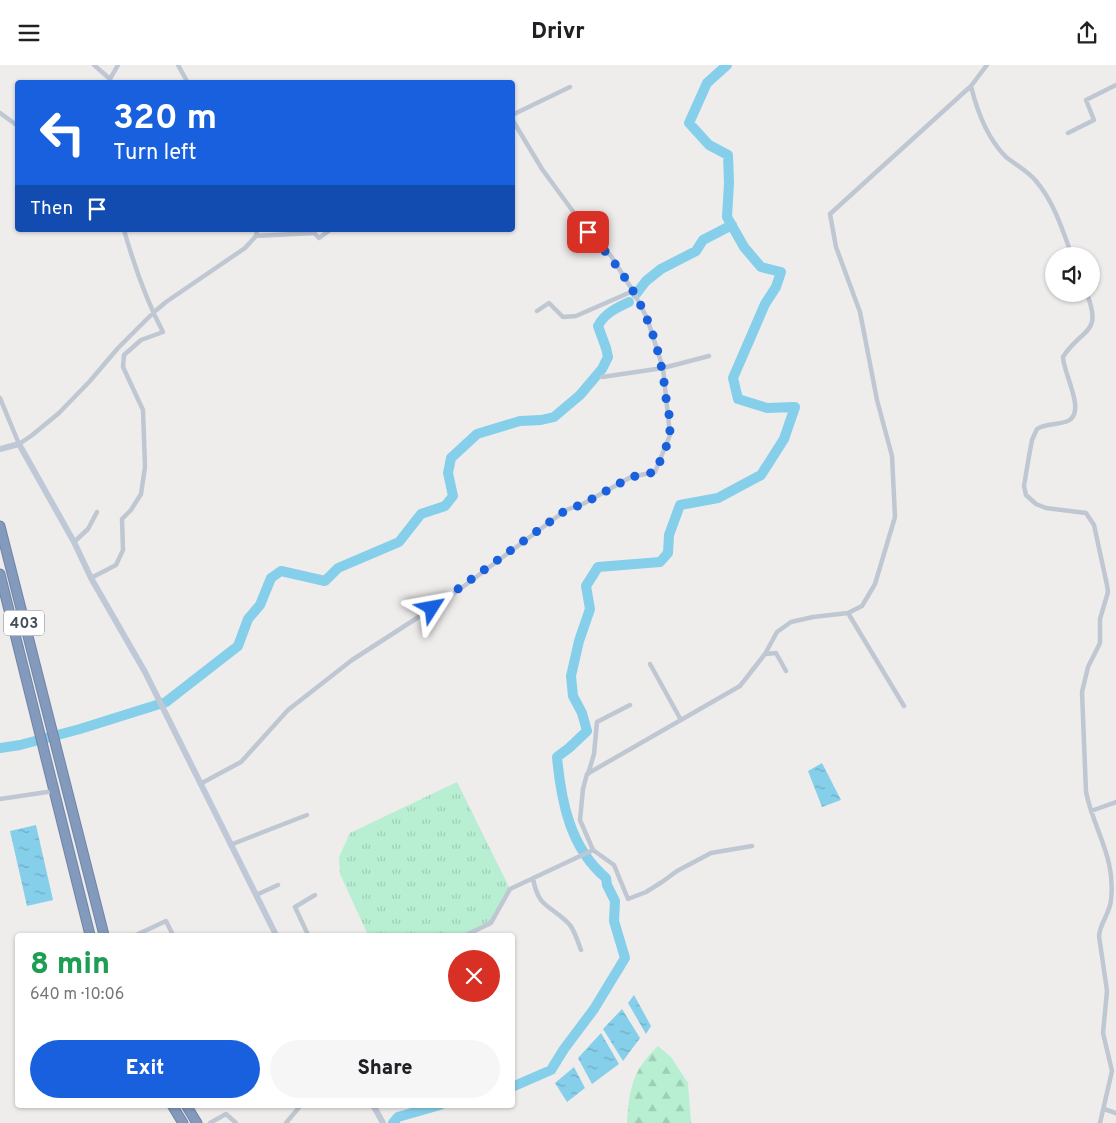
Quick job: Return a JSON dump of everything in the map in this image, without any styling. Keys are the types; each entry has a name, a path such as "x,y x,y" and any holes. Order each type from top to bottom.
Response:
{"highway":[{"name":"403","path":"0,525 103,933"},
{"name":"403","path":"0,574 90,933"},
{"path":"174,1108 183,1123"},
{"path":"188,1108 197,1123"}],"street":[{"path":"94,65 110,80"},
{"path":"111,80 118,65"},
{"path":"178,65 186,80"},
{"path":"588,774 740,686 765,654 777,631 791,622 813,617 848,613 862,606 875,584 896,517 892,457 877,400 860,311 836,247 830,213 971,86 987,65"},
{"path":"1068,133 1094,120 1086,100 1116,85"},
{"path":"971,86 989,134 1002,152 1026,171 1044,192 1051,203 1068,247"},
{"path":"515,115 570,87"},
{"path":"0,113 15,124"},
{"path":"200,784 241,762 288,710 352,660 448,598 566,510 583,504 631,477 655,472 670,435 663,368 647,318 611,256 588,232 542,169 515,122"},
{"path":"91,578 116,565 123,550 122,519 131,510 141,494 145,467 143,410 123,367 124,355 141,340 163,332 153,313 134,266 125,232"},
{"path":"0,449 19,443 31,436 59,413 118,348 153,313 166,302 245,249 256,236 256,232"},
{"path":"256,236 314,233 319,237 327,232"},
{"path":"537,311 549,303 563,317 576,316 633,291"},
{"path":"1090,302 1094,315 1092,323 1063,357 1063,365 1069,379 1075,403 1073,416 1068,421 1046,425 1037,429 1032,440 1024,485 1029,499 1036,504 1086,513 1094,525 1108,592 1100,619 1100,643 1088,667 1082,692 1086,792 1110,862 1112,879 1111,902 1099,936 1107,991 1103,1033 1112,1071 1100,1123"},
{"path":"602,377 663,368 710,356"},
{"path":"0,398 19,443 74,542 91,578 145,672 275,933"},
{"path":"74,542 88,529 97,512"},
{"path":"848,613 904,706"},
{"path":"765,654 776,653 786,671"},
{"path":"650,664 681,720"},
{"path":"630,705 597,721 594,754 583,789 580,820 593,850 614,865 628,899 646,892 677,871 711,853 752,846"},
{"path":"0,799 54,791"},
{"path":"1091,811 1116,802"},
{"path":"230,845 307,815"},
{"path":"470,933 492,923 510,889 593,850"},
{"path":"533,878 535,892 544,905 568,922 581,950"},
{"path":"256,895 278,885"},
{"path":"307,933 294,907 315,895"},
{"path":"140,933 166,921 172,933"},
{"path":"286,1123 298,1108"},
{"path":"375,1108 383,1123"},
{"path":"1104,1109 1116,1113"},
{"path":"210,1123 226,1114 236,1123"}],"green space":[{"path":"457,782 510,889 491,923 470,933 367,933 340,874 339,857 350,833"},
{"path":"658,1046 671,1057 688,1083 691,1123 627,1123 629,1100 637,1072"}],"water":[{"path":"822,763 841,800 822,807 808,771"},
{"path":"36,825 53,900 27,906 10,831"},
{"path":"634,995 651,1026 646,1034 628,1003"},
{"path":"622,1009 640,1038 623,1061 603,1029"},
{"path":"601,1033 619,1064 592,1084 578,1058"},
{"path":"574,1067 585,1088 567,1102 555,1083"}],"waterway":[{"path":"515,1086 551,1070 594,1009 625,958 614,921 615,901 607,885 606,878 584,853 570,823 561,790 557,757 587,731 582,713 573,696 571,676 579,641 590,609 586,586 598,567 660,562 668,553 669,535 680,505 718,498 761,475 784,439 795,407 767,408 738,399 733,378 765,304 776,287 781,272 761,267 744,247 727,217 728,155 709,145 689,123 707,83 727,65"},
{"path":"636,294 646,281 661,269 696,251 703,240 732,225"},
{"path":"0,748 20,745 80,729 166,702 238,646 248,619 260,605 271,578 281,571 325,581 338,568 399,542 421,514 445,506 453,496 448,473 451,458 477,434 520,421 554,417 580,395 602,369 608,357 598,326 607,315 629,302"},
{"path":"393,1123 398,1117 430,1108"}],"route":[{"path":"432,608 566,510 583,504 631,477 655,472 670,435 661,359 647,318 633,291 611,256 588,232"}]}
